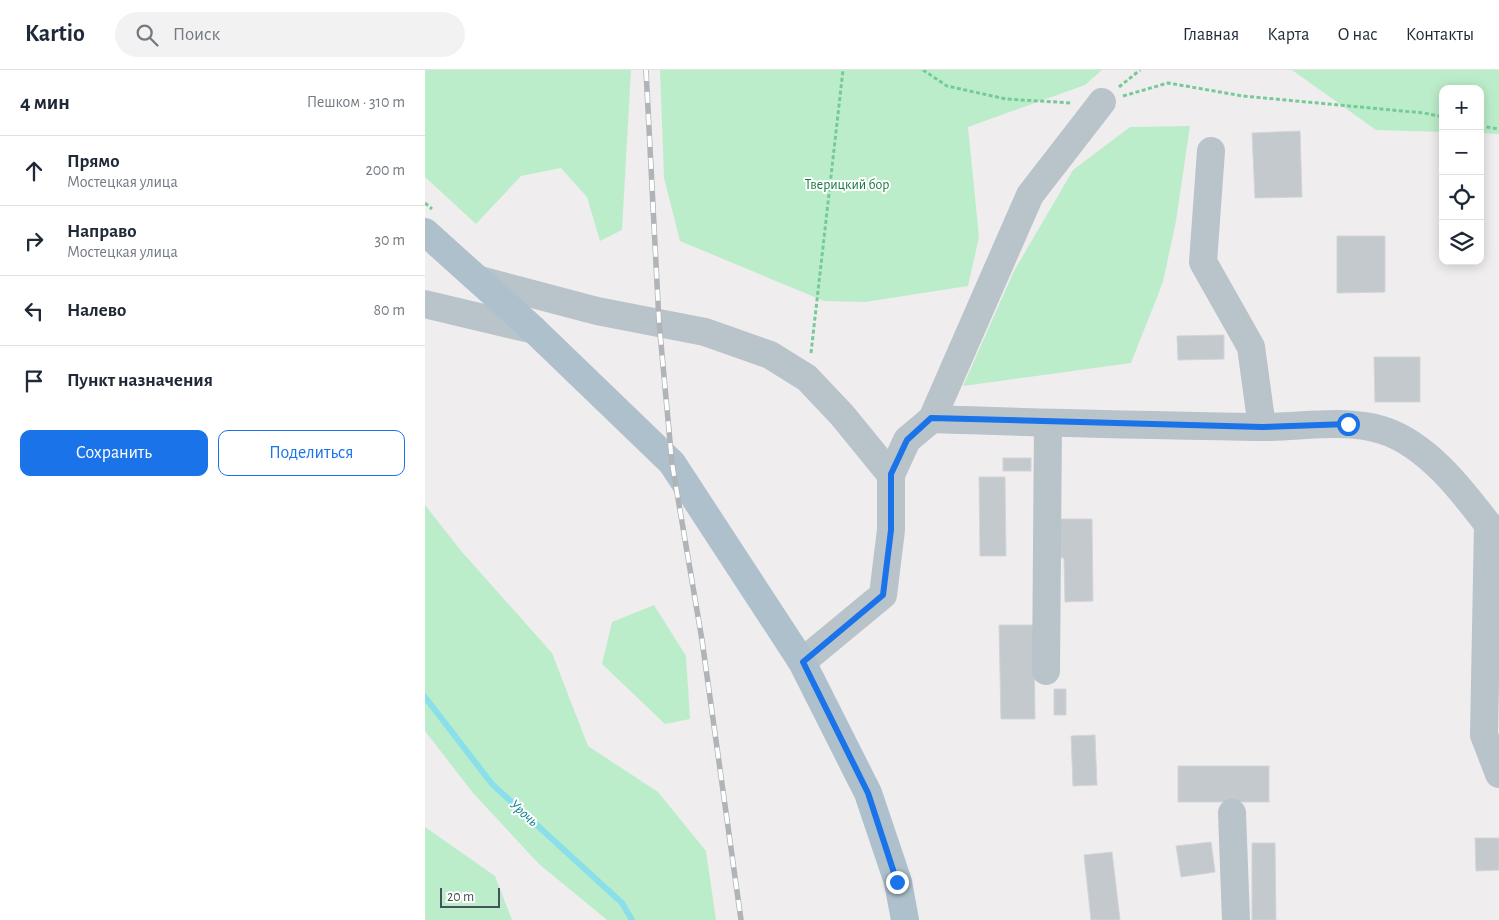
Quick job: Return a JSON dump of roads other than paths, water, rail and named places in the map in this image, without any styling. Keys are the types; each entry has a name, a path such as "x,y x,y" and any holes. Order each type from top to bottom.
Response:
{"main road":[{"path":"425,232 481,280 672,463 803,662 868,793 897,882 905,920"}],"street":[{"path":"803,662 883,595 891,530 891,474 907,440 931,418 1030,196 1102,102"},
{"path":"1211,151 1203,262 1251,348 1262,427"},
{"path":"481,280 597,311 705,332 770,355 807,378 842,415 891,474"},
{"path":"425,304 534,330"},
{"path":"931,418 1047,423 1262,427 1348,424 1382,430 1411,444 1451,478 1493,532 1484,735 1499,774"},
{"path":"1046,671 1047,423"},
{"path":"1231,813 1236,920"}],"waterway":[{"name":"Урочь","path":"425,697 492,784 622,903 632,920"}],"railway":[{"path":"646,70 659,322 672,463 702,640 741,920"}],"park label":[{"name":"Тверицкий бор","path":"847,185"}]}
